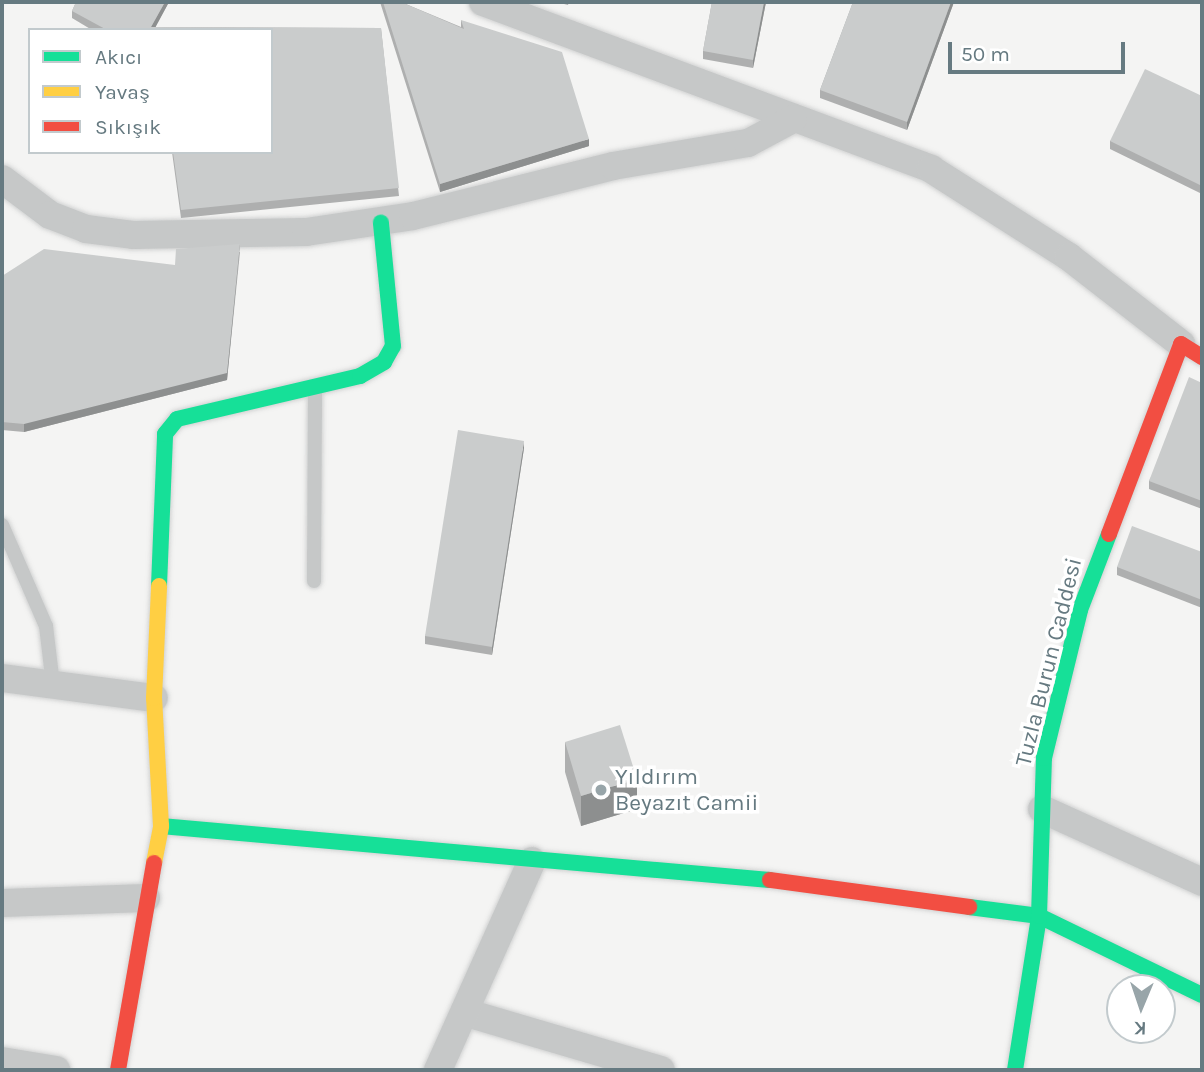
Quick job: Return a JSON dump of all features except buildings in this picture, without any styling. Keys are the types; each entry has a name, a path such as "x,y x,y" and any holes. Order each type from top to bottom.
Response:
{"street":[{"path":"483,2 793,119 884,149 980,194 1192,351"},
{"path":"2,180 50,215 86,229 133,234 252,235 381,223 613,166 748,143 793,119"},
{"path":"118,1070 146,898 161,826 154,698 169,426 177,419 368,373 393,346 381,223"},
{"name":"Tuzla Burun Caddesi","path":"1015,1070 1039,916 1044,758 1080,610 1192,351"},
{"path":"2,678 154,698"},
{"path":"1042,809 1202,882"},
{"path":"161,826 532,861 745,877 1039,916 1202,995"},
{"path":"438,1070 467,1013 532,861"},
{"path":"2,903 146,898"},
{"path":"467,1013 595,1063 661,1070"},
{"path":"18,1066 56,1070"}],"lane":[{"path":"314,581 315,386"},
{"path":"2,525 46,626 52,685"}],"traffic: fast":[{"path":"159,586 165,434 177,419 360,376 384,362 393,346 381,223"},
{"path":"1015,1070 1039,916 1044,758 1080,610 1109,534"},
{"path":"161,826 770,880"},
{"path":"969,907 1039,916 1202,995"}],"traffic: slow":[{"path":"154,863 161,826 154,698 159,586"}],"traffic: jam":[{"path":"1109,534 1181,344 1202,357"},
{"path":"118,1070 154,863"},
{"path":"770,880 969,907"}],"place":[{"name":"Yıldırım Beyazıt Camii","path":"601,790"}]}
